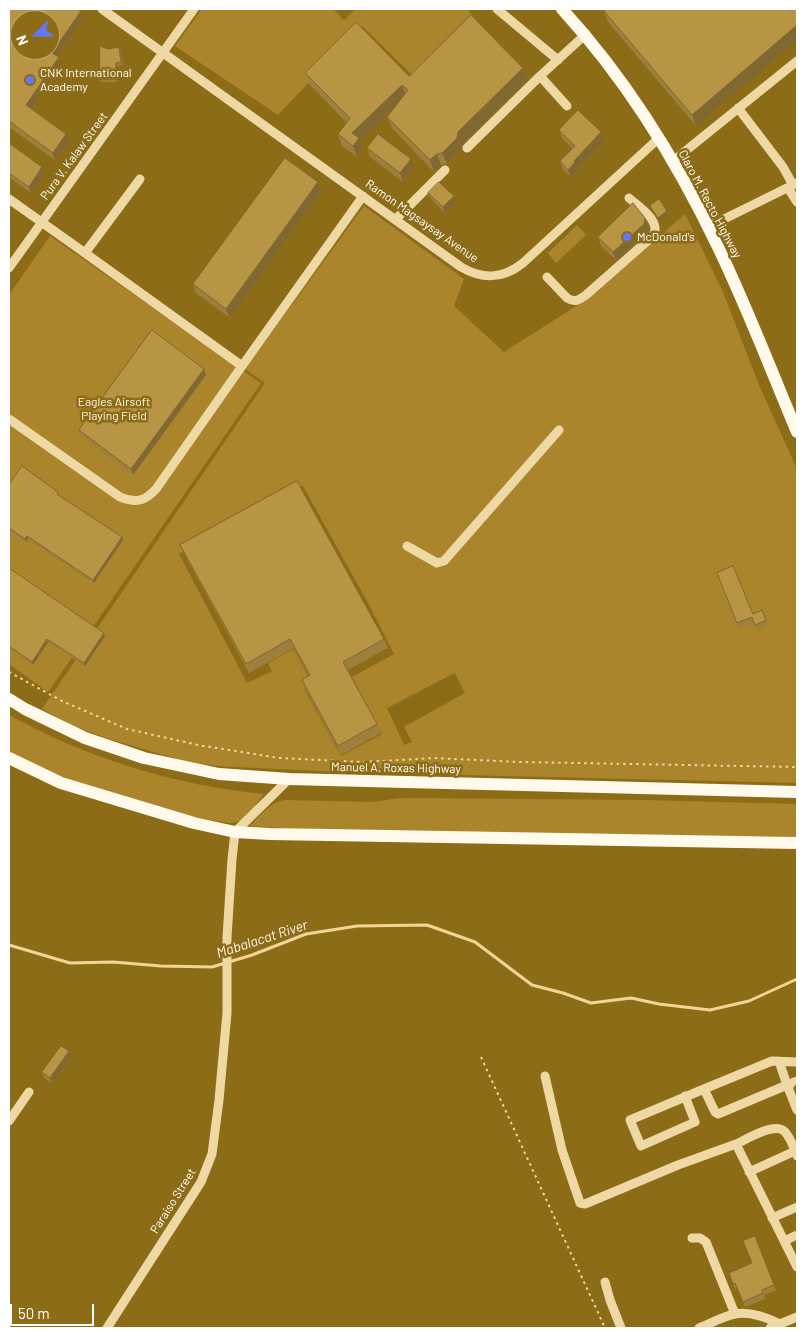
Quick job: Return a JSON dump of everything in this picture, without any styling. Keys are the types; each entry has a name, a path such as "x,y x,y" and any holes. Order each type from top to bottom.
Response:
{"main road":[{"name":"Claro M. Recto Highway","path":"562,9 586,34 619,77 673,162 708,227 735,284 797,432"},
{"name":"Manuel A. Roxas Highway","path":"9,699 25,709 85,738 144,758 219,774 289,779 797,792"},
{"path":"9,758 61,783 194,823 235,832 797,843"}],"street":[{"name":"Ramon Magsaysay Avenue","path":"102,9 471,273 496,276 506,274 523,263 659,138"},
{"name":"Pura V. Kalaw Street","path":"9,268 194,9"},
{"path":"497,9 558,60"},
{"path":"467,148 586,34"},
{"path":"673,162 797,61"},
{"path":"540,76 566,106"},
{"path":"738,108 783,167 793,186 797,202"},
{"path":"396,219 445,170"},
{"path":"85,253 140,179"},
{"path":"708,227 793,186"},
{"path":"9,419 120,497 136,502 150,496 363,196"},
{"path":"548,277 567,298 578,300 653,236 656,230 654,223 630,198"},
{"path":"9,199 242,366"},
{"path":"407,546 437,563 444,561 559,430"},
{"path":"235,832 289,779"},
{"name":"Paraiso Street","path":"107,1328 201,1182 207,1168 214,1139 227,1013 227,937 235,832"},
{"path":"685,1096 696,1122 641,1146 630,1120 685,1096 772,1061 797,1062"},
{"path":"779,1061 797,1110"},
{"path":"545,1076 562,1150 580,1203 585,1204 774,1128 783,1129 796,1153 749,1172"},
{"path":"704,1089 715,1112 718,1114 797,1081"},
{"path":"9,1121 29,1092"},
{"path":"736,1144 797,1267"},
{"path":"772,1218 797,1207"},
{"path":"784,1241 797,1235"},
{"path":"692,1238 700,1238 706,1242 735,1314"},
{"path":"605,1282 621,1328"},
{"path":"699,1328 735,1314 752,1314 780,1324"},
{"path":"770,1328 797,1317"}],"path":[{"path":"9,672 62,701 127,729 198,745 279,758 363,762 434,758 519,762 797,767"},
{"path":"481,1057 605,1328"}],"green space":[{"path":"202,9 333,9 344,20 356,9 467,9 476,19 415,78 362,26 278,115 175,46"},
{"path":"364,206 464,279 454,306 504,352 589,298 685,214 723,292 759,385 797,469 797,783 339,772 217,766 184,761 109,739 73,726 42,709 265,383 245,369","holes":["303,486 367,601 394,654 352,677 382,734 341,756 304,689 312,684 294,649 268,663 272,671 247,683 179,554","455,673 465,693 404,727 412,742 404,745 387,708"]},
{"path":"577,225 586,235 556,263 548,253"},
{"name":"Eagles Airsoft Playing Field","path":"50,236 261,383 48,692 9,664 9,295"},
{"path":"9,715 100,757 196,784 263,795 245,818 229,823 182,815 65,780 9,753"},
{"path":"399,798 644,800 797,804 797,837 311,830 250,826 269,807 284,800 374,802"}],"building":[{"path":"9,9 77,9 81,11 60,41 60,10 10,10 10,60 57,60 26,105 66,134 53,153 9,121"},
{"path":"607,9 797,9 797,25 692,115 604,11"},
{"path":"471,15 523,68 458,132 457,138 442,153 437,154 430,160 387,117 408,90 402,85 352,133 359,138 353,146 338,134 350,118 305,73 356,22 409,76"},
{"path":"100,46 108,49 119,47 121,62 116,63 116,79 100,79"},
{"path":"578,110 601,132 568,170 560,161 575,146 559,130"},
{"path":"378,134 411,159 400,173 367,148"},
{"path":"9,143 42,167 29,187 9,173"},
{"path":"285,158 318,182 226,309 193,284"},
{"path":"439,182 454,196 443,207 428,193"},
{"path":"659,199 667,211 658,218 650,206"},
{"path":"633,203 645,218 644,224 613,252 598,237"},
{"path":"152,330 204,369 131,469 79,430"},
{"path":"22,466 58,492 57,494 122,537 93,580 27,536 25,539 9,528 9,485"},
{"path":"297,481 384,639 343,662 377,724 338,746 302,680 310,675 290,639 246,664 180,545"},
{"path":"733,566 753,614 762,610 766,620 755,625 752,617 737,623 717,573"},
{"path":"9,568 104,633 84,663 47,639 32,662 9,646"},
{"path":"61,1046 69,1051 50,1078 42,1072"},
{"path":"755,1236 774,1285 762,1290 763,1293 743,1302 729,1273 752,1263 743,1241"}],"waterway":[{"name":"Mabalacat River","path":"9,945 70,963 113,962 161,966 212,967 252,955 306,934 357,926 427,925 475,942 532,985 591,1003 631,998 659,1004 710,1010 749,1001 797,979"}],"place":[{"name":"CNK International Academy","path":"30,80"},
{"name":"McDonald's","path":"627,237"}]}
